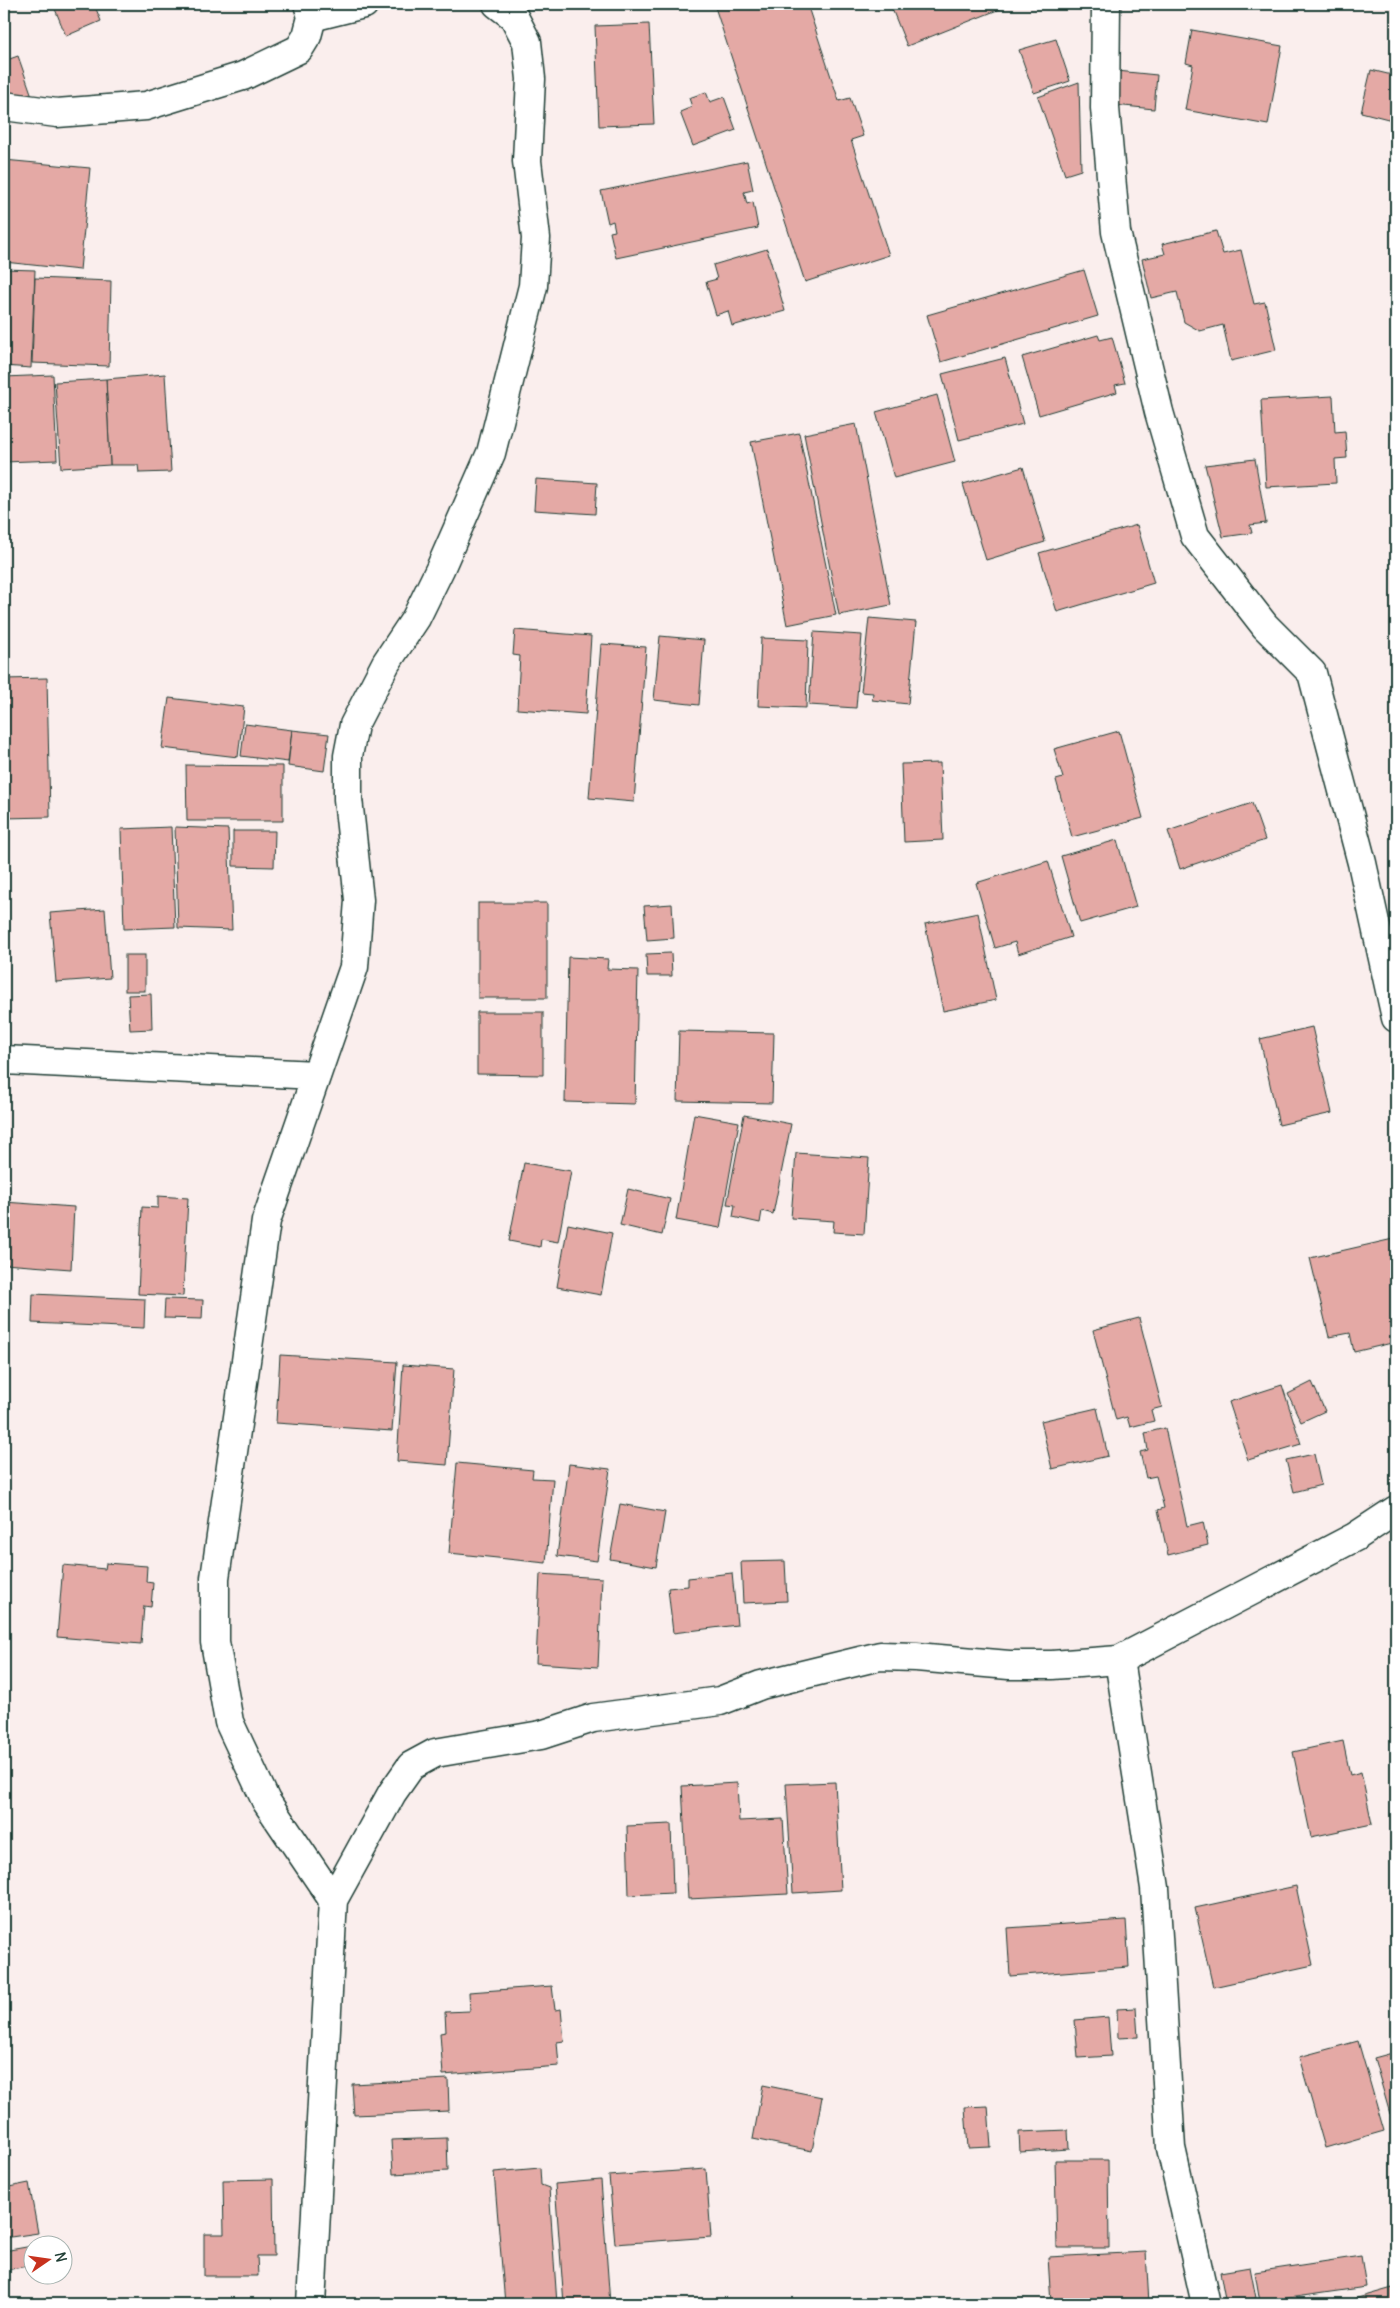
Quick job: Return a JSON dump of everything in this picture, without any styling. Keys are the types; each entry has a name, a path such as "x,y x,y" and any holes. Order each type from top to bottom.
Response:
{"street":[{"path":"4,106 57,113 146,106 243,76 299,49 307,36 310,10 364,4"},
{"path":"332,1900 266,1801 229,1722 215,1642 214,1578 266,1221 354,967 359,900 348,799 348,756 354,725 386,663 416,618 440,569 491,453 533,286 536,238 527,161 530,79 527,42 514,17 497,4"},
{"path":"1106,4 1104,108 1116,232 1159,412 1195,536 1264,626 1312,673 1362,863 1396,1018"},
{"path":"4,1060 316,1075"},
{"path":"312,2304 332,1900 392,1793 411,1766 435,1753 541,1735 594,1718 720,1701 761,1685 880,1656 1009,1665 1052,1665 1119,1660 1355,1537 1396,1510"},
{"path":"1119,1660 1155,1888 1171,2148 1206,2304"}],"building":[{"path":"53,4 94,4 101,21 66,36"},
{"path":"714,4 807,4 839,101 850,98 863,136 851,140 889,255 805,282"},
{"path":"890,4 1004,4 1005,7 907,46"},
{"path":"649,24 654,124 599,126 595,26"},
{"path":"1192,30 1282,46 1268,125 1185,110 1193,65 1186,63"},
{"path":"1056,39 1070,81 1034,93 1019,50"},
{"path":"18,56 32,96 4,105 4,61"},
{"path":"1371,70 1396,76 1396,121 1361,112"},
{"path":"1117,71 1157,75 1154,109 1114,105"},
{"path":"1079,82 1081,170 1065,175 1038,97"},
{"path":"706,92 710,102 724,97 736,130 693,146 680,112 692,107 689,98"},
{"path":"4,160 90,168 80,270 4,262"},
{"path":"747,161 753,190 744,192 747,204 753,202 758,228 616,258 610,232 615,231 613,221 608,223 601,191"},
{"path":"1216,231 1223,254 1241,250 1254,304 1265,302 1276,350 1231,361 1223,325 1200,331 1184,322 1177,292 1151,298 1142,259 1165,254 1162,244"},
{"path":"767,249 785,311 732,326 728,311 716,315 706,282 717,279 713,265"},
{"path":"4,269 35,270 31,368 4,366"},
{"path":"1084,270 1098,316 941,362 927,315"},
{"path":"35,278 111,281 109,366 32,363"},
{"path":"1098,335 1100,340 1112,337 1125,383 1115,385 1117,392 1039,415 1022,357"},
{"path":"1005,358 1023,424 959,440 942,374"},
{"path":"165,374 171,472 139,473 138,465 110,465 106,379"},
{"path":"53,375 57,460 4,462 4,377"},
{"path":"106,379 110,465 61,468 55,382"},
{"path":"937,395 955,462 894,478 876,412"},
{"path":"1333,396 1335,432 1345,431 1347,458 1335,459 1336,483 1266,487 1261,400"},
{"path":"856,424 891,605 839,615 804,434"},
{"path":"799,433 836,615 787,625 751,442"},
{"path":"1255,459 1266,523 1250,525 1252,533 1223,537 1205,465"},
{"path":"1023,467 1045,542 986,560 963,484"},
{"path":"536,479 597,483 595,514 534,510"},
{"path":"1137,525 1154,583 1057,612 1039,553"},
{"path":"869,618 916,622 908,704 872,700 873,693 861,692"},
{"path":"515,630 591,636 586,714 517,709 520,656 513,655"},
{"path":"814,632 862,635 856,708 809,705"},
{"path":"660,636 704,640 699,705 654,700"},
{"path":"761,638 808,640 806,708 758,706"},
{"path":"601,644 646,647 634,802 589,798"},
{"path":"47,678 50,817 4,818 4,679"},
{"path":"169,698 244,707 238,757 162,748"},
{"path":"245,724 292,730 288,762 241,756"},
{"path":"292,730 329,734 324,771 288,766"},
{"path":"1119,731 1143,818 1072,837 1056,780 1063,778 1054,749"},
{"path":"940,763 943,840 904,842 901,764"},
{"path":"186,765 283,766 283,821 187,821"},
{"path":"1252,803 1265,840 1180,869 1168,831"},
{"path":"171,827 175,927 124,929 121,829"},
{"path":"175,827 228,829 232,930 178,928"},
{"path":"233,831 275,831 274,867 233,866"},
{"path":"1117,840 1136,907 1080,923 1061,856"},
{"path":"1048,861 1071,937 1018,954 1015,942 995,948 976,883"},
{"path":"478,903 547,903 547,998 478,998"},
{"path":"672,904 674,938 647,940 644,906"},
{"path":"105,909 110,978 56,982 50,913"},
{"path":"978,913 996,1000 943,1011 925,924"},
{"path":"671,953 672,976 647,976 646,954"},
{"path":"125,955 145,955 145,991 125,991"},
{"path":"568,957 608,959 607,969 638,970 635,1104 565,1102"},
{"path":"151,994 152,1029 130,1030 128,995"},
{"path":"477,1012 543,1012 543,1075 477,1074"},
{"path":"1312,1027 1332,1113 1279,1125 1260,1039"},
{"path":"679,1031 774,1033 772,1103 677,1101"},
{"path":"694,1114 739,1122 720,1228 676,1220"},
{"path":"744,1115 791,1124 773,1214 762,1211 760,1223 733,1217 735,1205 727,1204"},
{"path":"796,1153 869,1158 864,1234 833,1232 834,1221 791,1218"},
{"path":"524,1163 571,1171 558,1242 541,1239 540,1247 509,1241"},
{"path":"628,1189 670,1199 662,1235 620,1225"},
{"path":"158,1196 188,1198 183,1296 138,1294 142,1207 158,1208"},
{"path":"4,1202 74,1207 71,1269 4,1264"},
{"path":"568,1224 612,1233 601,1295 557,1287"},
{"path":"1393,1239 1396,1251 1396,1342 1354,1352 1350,1333 1329,1337 1310,1258"},
{"path":"33,1294 145,1299 144,1328 32,1323"},
{"path":"165,1299 203,1300 202,1319 164,1318"},
{"path":"1139,1318 1162,1407 1151,1410 1154,1421 1130,1427 1127,1417 1116,1420 1093,1330"},
{"path":"280,1355 397,1362 392,1431 276,1423"},
{"path":"403,1365 454,1369 447,1465 397,1461"},
{"path":"1312,1382 1325,1411 1301,1422 1288,1394"},
{"path":"1282,1385 1301,1444 1248,1460 1229,1402"},
{"path":"1097,1408 1108,1456 1052,1469 1041,1421"},
{"path":"1165,1428 1187,1526 1203,1522 1208,1545 1168,1555 1158,1510 1164,1508 1156,1476 1146,1478 1140,1452 1148,1450 1145,1433"},
{"path":"1314,1454 1321,1485 1294,1492 1286,1460"},
{"path":"457,1463 533,1470 532,1478 553,1479 546,1563 449,1553"},
{"path":"569,1464 610,1469 597,1561 557,1556"},
{"path":"620,1504 665,1512 656,1567 610,1559"},
{"path":"785,1561 787,1601 743,1603 741,1562"},
{"path":"106,1563 147,1566 146,1582 153,1583 151,1607 144,1606 141,1644 57,1637 63,1565 105,1569"},
{"path":"732,1573 737,1625 673,1633 668,1588 688,1586 688,1578"},
{"path":"540,1574 602,1578 598,1667 536,1663"},
{"path":"1343,1741 1350,1775 1361,1772 1372,1824 1311,1837 1293,1752"},
{"path":"835,1782 841,1890 793,1893 786,1784"},
{"path":"737,1783 739,1821 783,1819 788,1894 688,1899 682,1786"},
{"path":"671,1824 673,1893 629,1895 627,1826"},
{"path":"1296,1886 1313,1965 1213,1987 1195,1908"},
{"path":"1126,1920 1129,1967 1010,1976 1007,1928"},
{"path":"552,1986 555,2010 561,2009 564,2041 557,2042 559,2066 443,2075 440,2033 446,2032 445,2012 470,2011 469,1992"},
{"path":"1136,2008 1138,2037 1118,2038 1117,2009"},
{"path":"1108,2017 1111,2056 1078,2058 1075,2020"},
{"path":"1358,2041 1384,2131 1325,2148 1299,2057"},
{"path":"1396,2052 1396,2112 1390,2114 1374,2058"},
{"path":"448,2079 449,2111 354,2115 352,2084"},
{"path":"763,2085 822,2097 812,2151 753,2139"},
{"path":"988,2106 991,2147 968,2148 965,2107"},
{"path":"1068,2130 1069,2149 1020,2152 1019,2132"},
{"path":"447,2138 448,2171 393,2174 391,2140"},
{"path":"1055,2160 1108,2160 1109,2248 1057,2248"},
{"path":"540,2168 541,2185 549,2188 557,2304 505,2304 494,2172"},
{"path":"706,2169 711,2237 615,2244 609,2176"},
{"path":"273,2179 274,2256 257,2256 258,2276 204,2276 204,2234 224,2234 223,2180"},
{"path":"601,2180 610,2304 564,2304 555,2184"},
{"path":"29,2183 38,2233 4,2238 4,2188"},
{"path":"22,2248 22,2267 7,2270 4,2251"},
{"path":"1146,2252 1149,2304 1051,2304 1048,2257"},
{"path":"1361,2256 1366,2287 1260,2302 1255,2272"},
{"path":"1250,2267 1256,2298 1226,2304 1220,2272"},
{"path":"1396,2287 1396,2304 1355,2304 1354,2299"}]}
